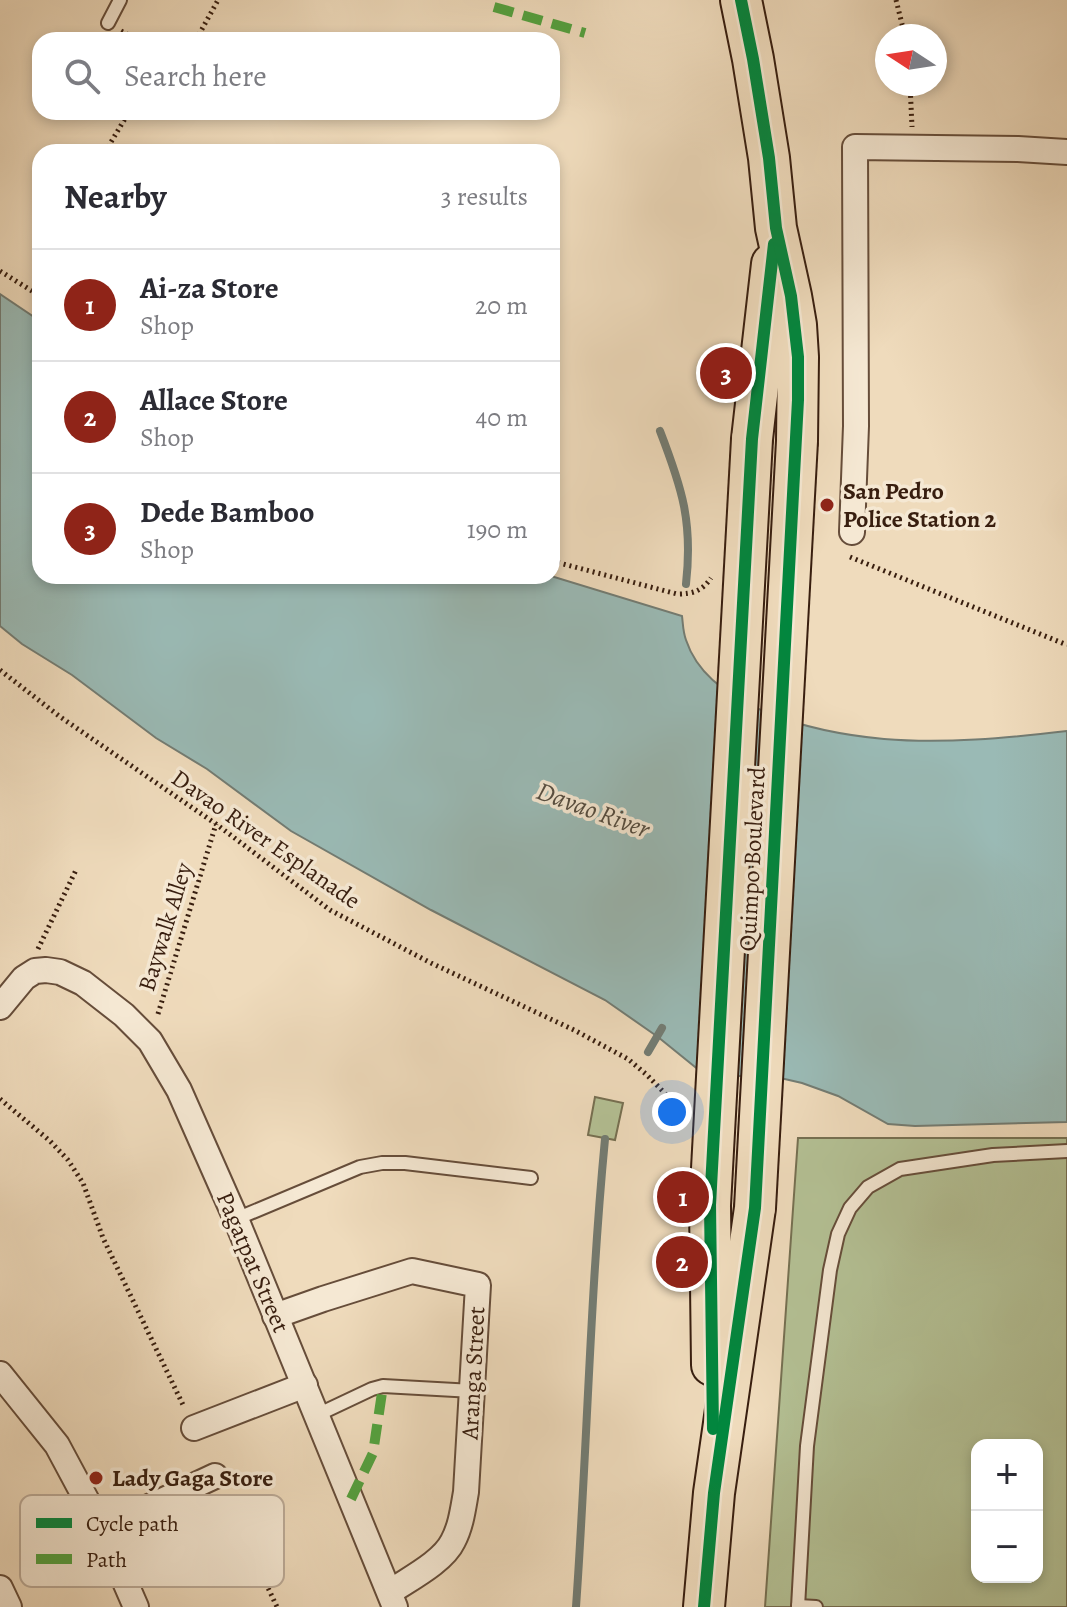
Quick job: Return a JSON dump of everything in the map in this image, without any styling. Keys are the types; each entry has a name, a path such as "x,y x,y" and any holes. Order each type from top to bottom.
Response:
{"main road":[{"name":"Quimpo Boulevard","path":"704,1607 714,1493 755,1208 797,441 796,325 776,228 769,158 741,0"},
{"name":"Quimpo Boulevard","path":"714,1493 710,1205 752,439 776,228"}],"street":[{"path":"852,532 856,426 855,147 1067,152"},
{"name":"Pagatpat Street","path":"35,974 60,972 83,983 124,1015 150,1041 179,1090 236,1219 392,1599"},
{"path":"0,1005 35,974"},
{"name":"Aranga Street","path":"275,1316 412,1271 478,1285 466,1492 461,1519 453,1543 392,1599"},
{"path":"0,1374 57,1445 84,1495"},
{"path":"194,1428 305,1385"},
{"path":"174,1495 215,1476"},
{"path":"127,1587 136,1607"},
{"path":"0,1588 9,1607"}],"lane":[{"path":"108,23 120,0"},
{"path":"816,1607 798,1606 807,1446 830,1270 838,1234 850,1208 868,1187 900,1169 993,1155 1067,1151"},
{"path":"236,1219 372,1164 405,1163 531,1178"},
{"path":"317,1415 383,1386 473,1391"}],"path":[{"path":"200,32 218,0"},
{"path":"896,0 902,24"},
{"path":"911,96 914,148"},
{"path":"110,144 124,120"},
{"path":"0,271 32,291"},
{"path":"846,556 1067,645"},
{"path":"560,563 677,594 698,591 712,576"},
{"path":"35,974 76,870"},
{"path":"0,1099 50,1141 68,1160 83,1183 103,1238 194,1428"},
{"path":"215,1476 224,1495"},
{"path":"268,1587 277,1607"}],"green space":[{"path":"595,1097 623,1103 615,1140 588,1135"},
{"path":"798,1138 1067,1138 1067,1607 765,1607"}],"water":[{"name":"Davao River","path":"0,294 32,316 32,584 560,584 560,579 682,616 686,640 698,664 718,684 742,701 769,714 829,731 884,739 976,740 1067,731 1067,1122 888,1124 838,1096 802,1083 776,1077 705,1075 605,1000 431,910 291,831 0,626"}],"waterway":[{"path":"660,431 674,470 687,523 686,584"},
{"path":"648,1052 662,1028"},
{"path":"576,1607 605,1139"}],"marked path":[{"path":"494,7 585,33"},
{"path":"351,1499 373,1453 383,1386"}],"cycle path":[{"path":"704,1607 714,1493 755,1208 798,400 798,357 791,296 776,228 769,158 741,0"},
{"path":"713,1429 710,1205 752,439 774,244"}],"place":[{"name":"Dede Bamboo","path":"726,373"},
{"name":"San Pedro Police Station 2","path":"827,505"},
{"name":"Ai-za Store","path":"683,1197"},
{"name":"Allace Store","path":"682,1262"},
{"name":"Lady Gaga Store","path":"96,1478"}]}
